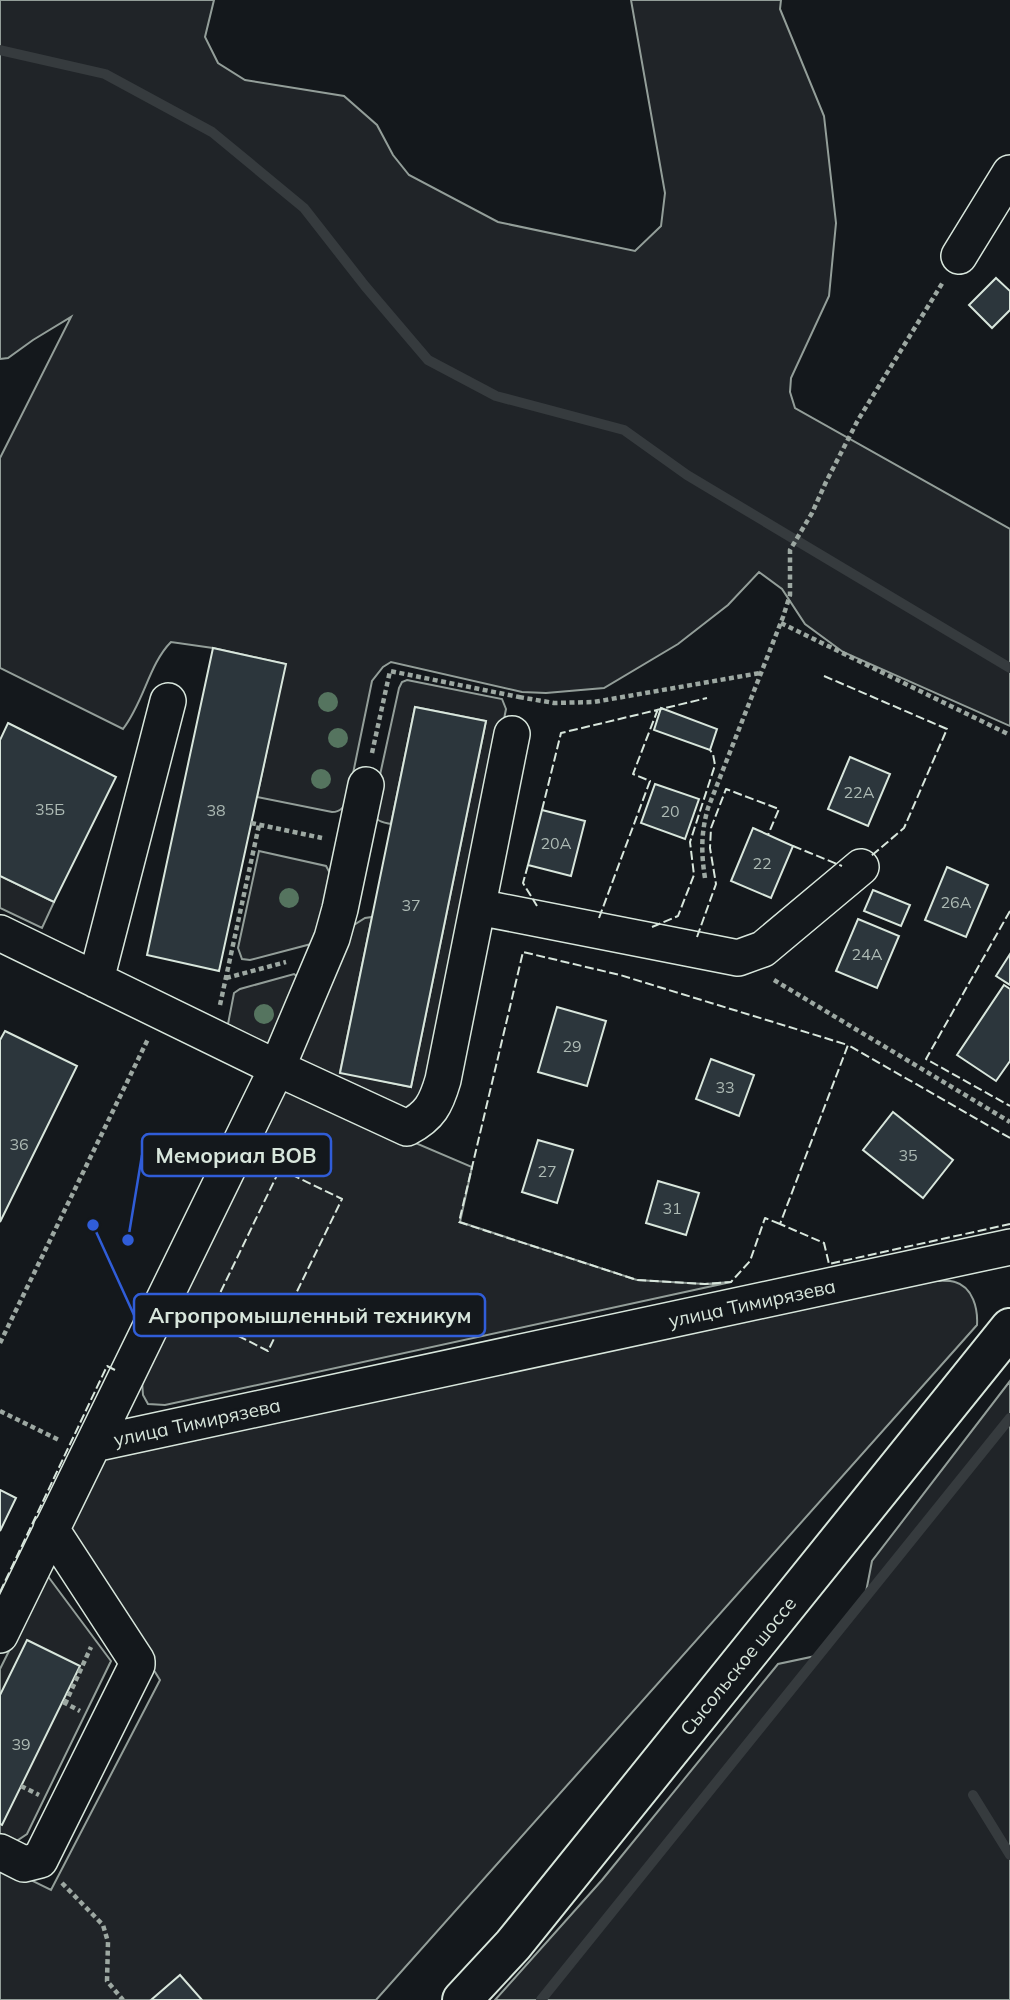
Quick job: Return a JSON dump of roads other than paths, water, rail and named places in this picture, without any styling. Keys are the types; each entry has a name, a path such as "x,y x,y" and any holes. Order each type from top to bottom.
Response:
{"highway":[{"name":"Сысольское шоссе","path":"462,2000 513,1945 1010,1328"}],"street":[{"path":"959,256 1010,173"},
{"path":"96,980 168,701"},
{"path":"0,933 407,1128 419,1122 430,1111 443,1080 512,734"},
{"name":"улица Тимирязева","path":"82,1444 277,1068 326,951 340,909 366,785"},
{"path":"478,907 738,958 763,949 861,867"},
{"name":"улица Тимирязева","path":"82,1444 1010,1247"},
{"path":"0,1635 51,1529 82,1444"},
{"path":"0,1852 24,1864 40,1860 136,1670 137,1661 51,1529"}],"waterway":[{"path":"0,50 105,74 212,132 304,208 428,360 496,396 624,430 687,475 1010,668"},
{"path":"541,2000 1010,1418"},
{"path":"973,1795 1010,1855"}],"place":[{"name":"Агропромышленный техникум","path":"93,1225"},
{"name":"Мемориал ВОВ","path":"128,1240"}]}
